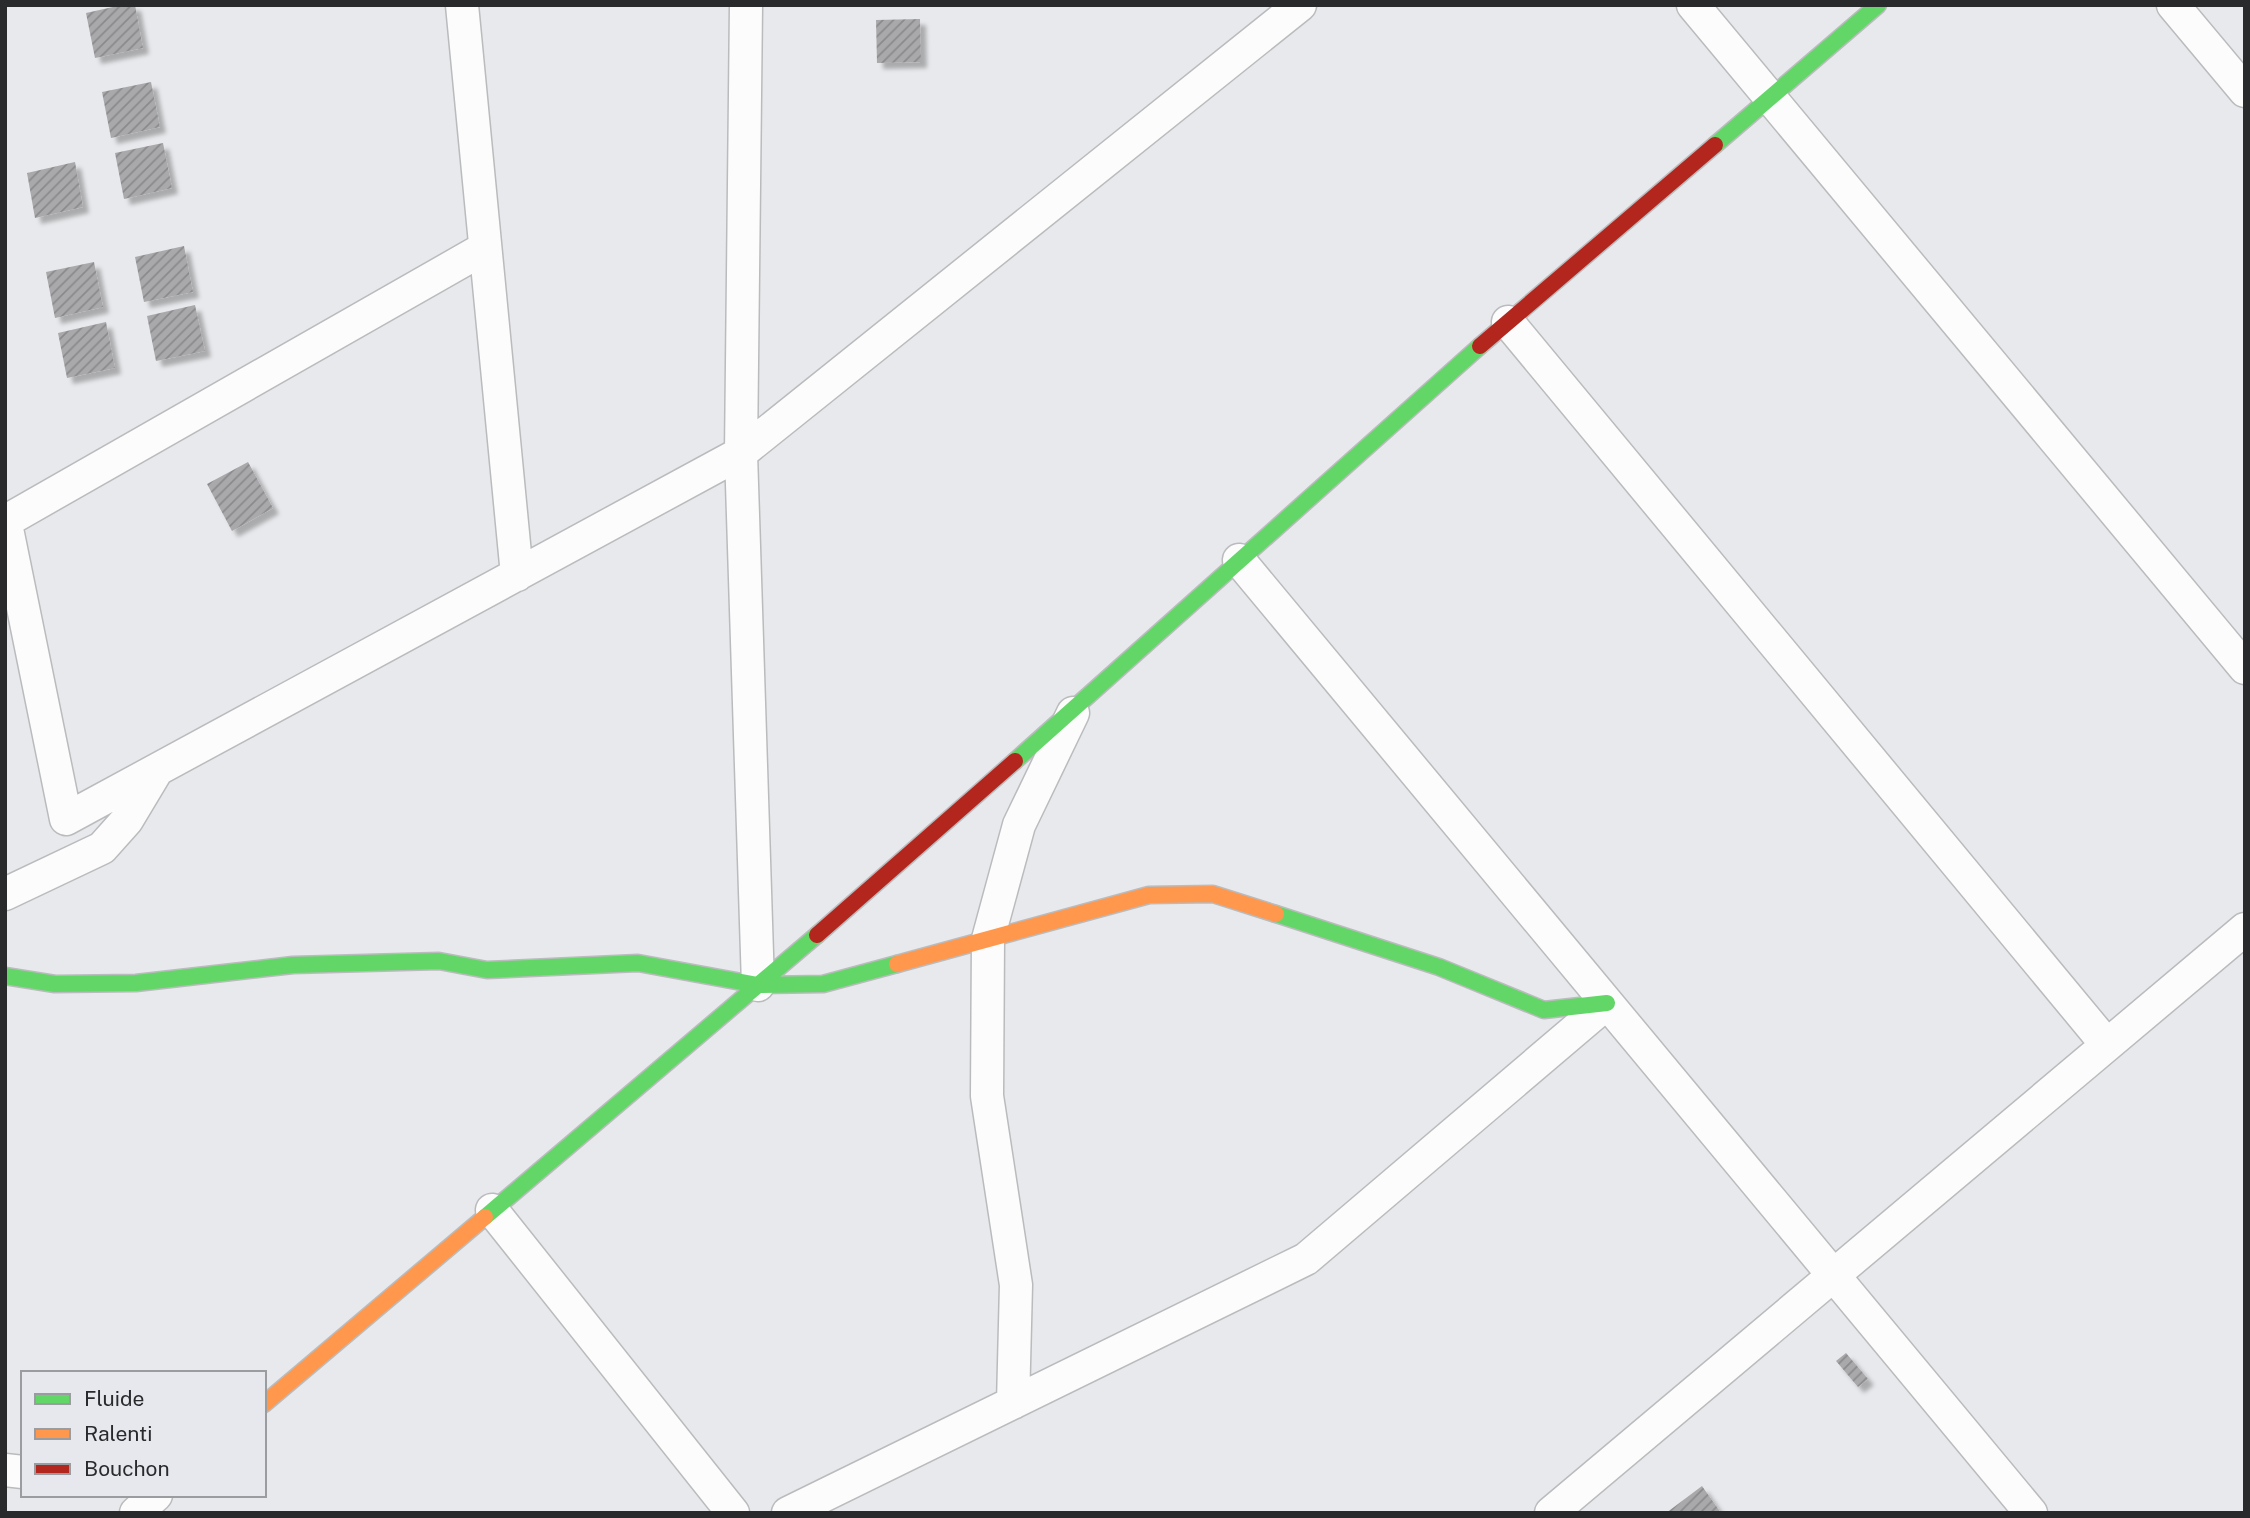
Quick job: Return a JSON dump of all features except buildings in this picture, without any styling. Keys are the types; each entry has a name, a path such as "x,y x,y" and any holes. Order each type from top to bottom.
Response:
{"street":[{"path":"462,5 517,575"},
{"path":"746,5 741,453 758,985"},
{"path":"485,248 5,520 66,819 741,453 1300,5"},
{"path":"1693,5 2245,668"},
{"path":"266,1402 880,882 1508,322 1878,5"},
{"path":"2173,5 2245,91"},
{"path":"1508,322 2107,1045"},
{"path":"1239,560 2031,1513"},
{"path":"1013,1403 1016,1285 987,1096 988,939 1018,825 1076,706"},
{"path":"5,894 102,848 127,820 158,769"},
{"path":"5,976 55,984 136,983 293,965 439,961 487,970 638,963 758,985 823,984 1149,895 1213,894 1440,967 1544,1010 1607,1003"},
{"path":"1551,1513 2245,929"},
{"path":"788,1513 1306,1259 1607,1003"},
{"path":"492,1210 733,1513"}],"traffic: fast":[{"path":"1715,145 1878,5"},
{"path":"1015,761 1480,346"},
{"path":"1276,914 1439,967 1544,1010 1607,1003"},
{"path":"485,1217 817,935"},
{"path":"5,976 55,984 136,983 293,965 439,961 487,970 638,963 758,985 823,984 897,964"}],"traffic: slow":[{"path":"897,964 1149,895 1213,894 1276,914"},
{"path":"266,1402 485,1217"}],"traffic: jam":[{"path":"1480,346 1715,145"},
{"path":"817,935 1015,761"}]}
